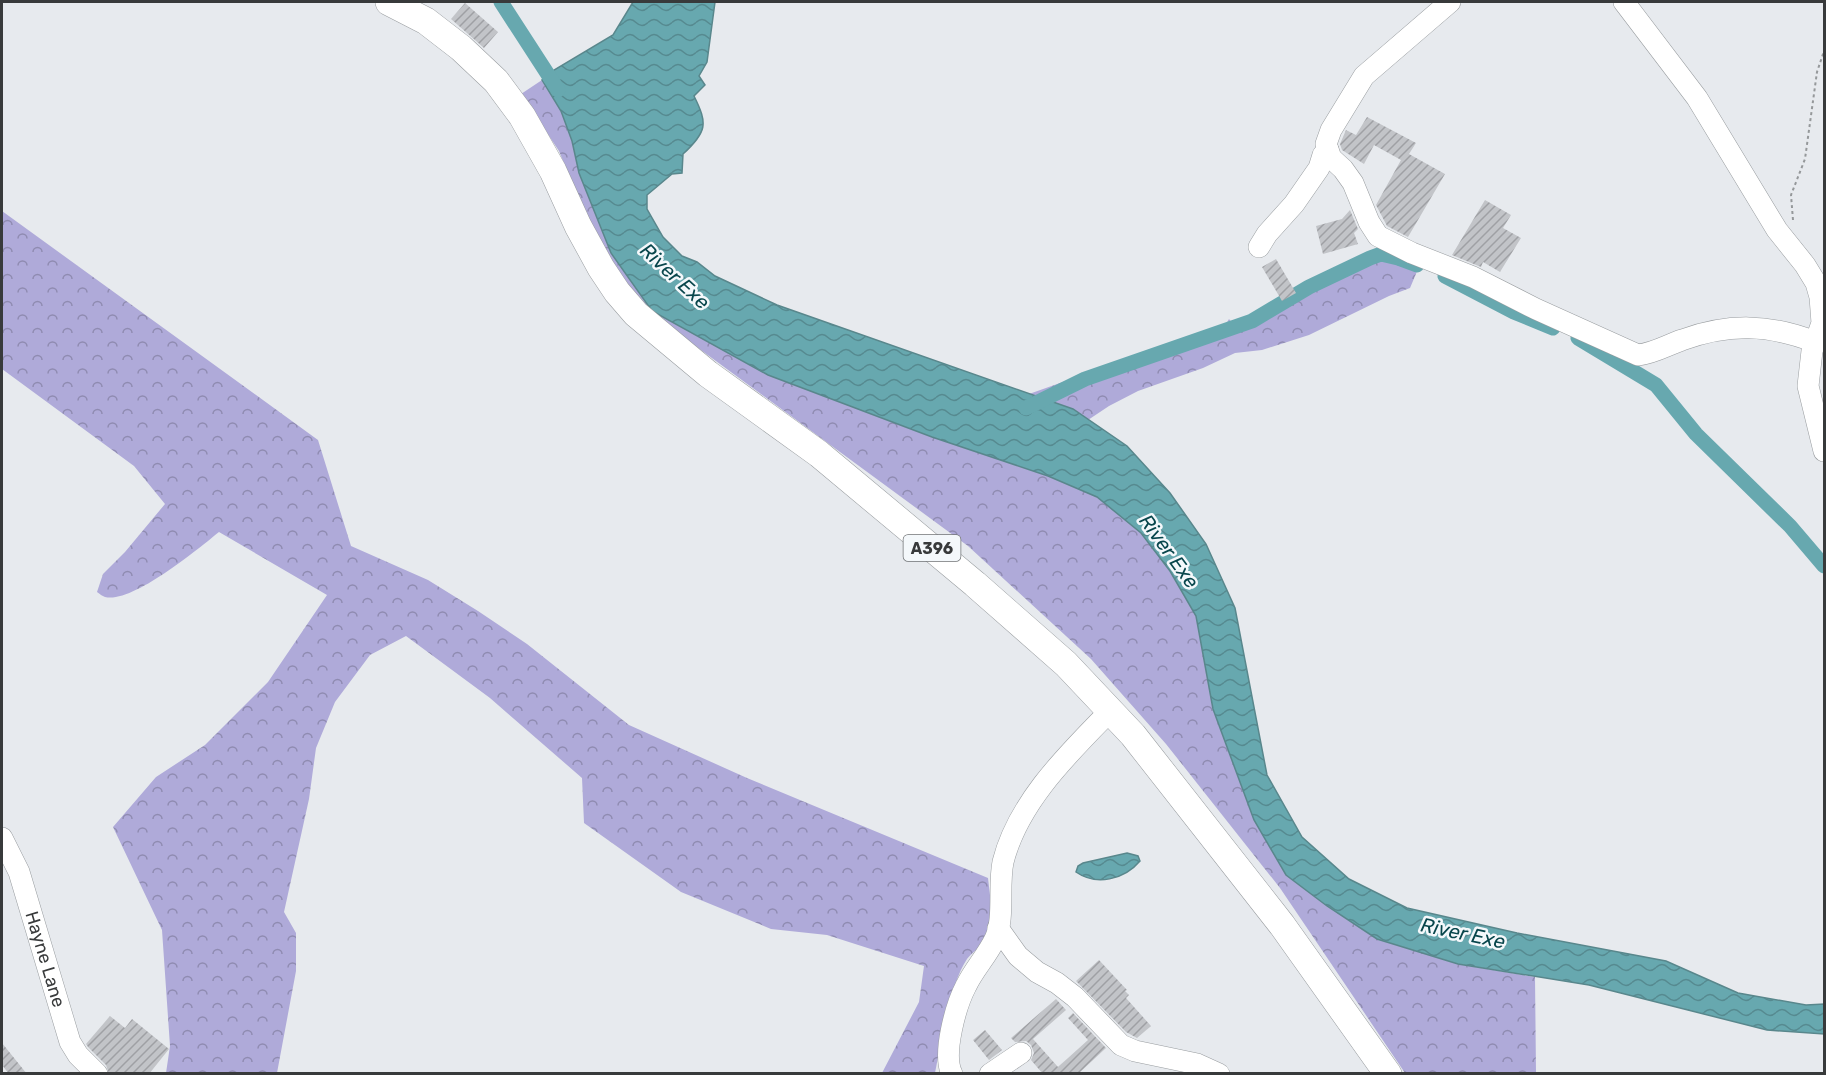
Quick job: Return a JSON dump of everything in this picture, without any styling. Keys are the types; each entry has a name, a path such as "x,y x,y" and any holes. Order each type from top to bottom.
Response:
{"main road":[{"name":"A396","path":"388,2 426,21 461,48 496,81 522,116 553,171 578,226 601,268 636,314 708,374 819,454 957,569 1066,664 1133,735 1282,925 1388,1074"}],"street":[{"path":"1450,2 1364,76 1331,130 1326,144 1331,158 1353,183 1369,222 1378,236 1412,253 1473,277 1536,309 1638,355 1649,354 1684,339 1748,327 1776,329 1815,342"},
{"path":"1624,2 1697,98 1777,230 1816,283 1820,297 1822,322 1815,342 1808,386 1824,451"},
{"path":"1259,247 1267,234 1294,204 1319,168 1323,155 1328,150"},
{"path":"952,1074 948,1063 948,1049 965,987 997,937 1003,865 1010,838 1027,808 1048,780 1076,746 1110,711"},
{"name":"Hayne Lane","path":"2,838 19,872 70,1042 78,1055 97,1074"},
{"path":"998,928 1018,956 1037,972 1057,983 1075,997 1121,1045 1135,1051 1197,1064 1219,1074"},
{"path":"990,1074 1021,1053"}],"path":[{"path":"1794,251 1791,195 1805,159 1817,72 1824,51"}],"green space":[{"path":"542,80 561,111 572,141 652,311 768,375 932,437 1048,476 1097,497 1141,533 1170,571 1196,616 1213,709 1254,820 1286,875 1377,939 1458,964 1535,977 1536,1073 1405,1073 1280,888 1166,744 1091,659 968,546 660,320 629,291 598,247 559,151 521,94"},
{"path":"2,211 318,440 351,546 428,580 478,611 527,644 629,725 747,778 988,878 992,912 989,940 969,956 961,970 947,1014 935,1073 882,1073 919,1002 924,966 827,935 771,929 681,892 584,823 582,778 490,698 406,636 370,655 335,702 316,748 309,799 284,912 296,933 296,971 277,1073 166,1073 170,1046 162,930 113,827 156,777 205,745 268,682 327,595 219,532 164,574 131,592 117,597 105,597 97,592 103,574 125,552 165,504 134,466 2,369"},
{"path":"1379,250 1397,252 1421,262 1410,288 1309,335 1262,350 1235,353 1203,368 1138,391 1088,420 1073,409 1029,394 1226,324 1229,319 1233,324 1282,301 1344,264"}],"water":[{"name":"River Exe","path":"633,2 715,2 707,62 699,76 705,85 694,96 702,114 701,133 683,154 682,173 672,174 647,195 647,209 663,237 682,256 697,262 715,276 777,305 1073,409 1127,446 1170,493 1206,544 1235,608 1267,775 1302,837 1349,879 1407,908 1517,933 1666,961 1738,993 1806,1005 1824,1004 1824,1034 1767,1030 1589,985 1458,964 1377,939 1286,875 1254,820 1213,709 1196,616 1170,571 1141,533 1097,497 1048,476 932,437 768,375 652,311 611,253 579,173 572,141 561,111 542,80 554,70 613,35"},
{"path":"1127,853 1138,856 1140,861 1118,877 1092,879 1076,872 1078,866 1083,863"}],"building":[{"path":"465,3 498,32 484,48 451,19"},
{"path":"1367,117 1416,143 1409,154 1445,174 1408,237 1387,226 1376,205 1401,160 1374,145 1364,164 1342,150 1340,144 1346,130 1356,135"},
{"path":"1485,200 1511,215 1503,228 1521,238 1500,272 1483,262 1481,267 1452,255"},
{"path":"1350,210 1358,229 1354,233 1358,244 1323,254 1316,226 1342,219"},
{"path":"1276,259 1296,293 1282,301 1262,267"},
{"path":"1099,960 1127,990 1125,991 1129,995 1126,998 1151,1026 1137,1038 1126,1032 1076,981"},
{"path":"1056,999 1066,1010 1033,1039 1058,1067 1088,1040 1068,1018 1073,1013 1106,1048 1078,1074 1043,1074 1031,1060 1034,1053 1031,1045 1026,1041 1015,1042 1011,1038"},
{"path":"110,1016 125,1028 132,1019 169,1049 149,1074 109,1074 106,1065 88,1047 86,1044"},
{"path":"985,1030 1002,1050 989,1060 973,1040"},
{"path":"2,1043 27,1074 9,1074 2,1065"}],"waterway":[{"path":"501,2 558,90"},
{"path":"1026,408 1085,379 1252,321 1309,287 1370,258 1381,254 1417,265"},
{"path":"1445,276 1514,312 1553,328"},
{"path":"1578,338 1656,385 1696,434 1790,526 1824,566"}]}
